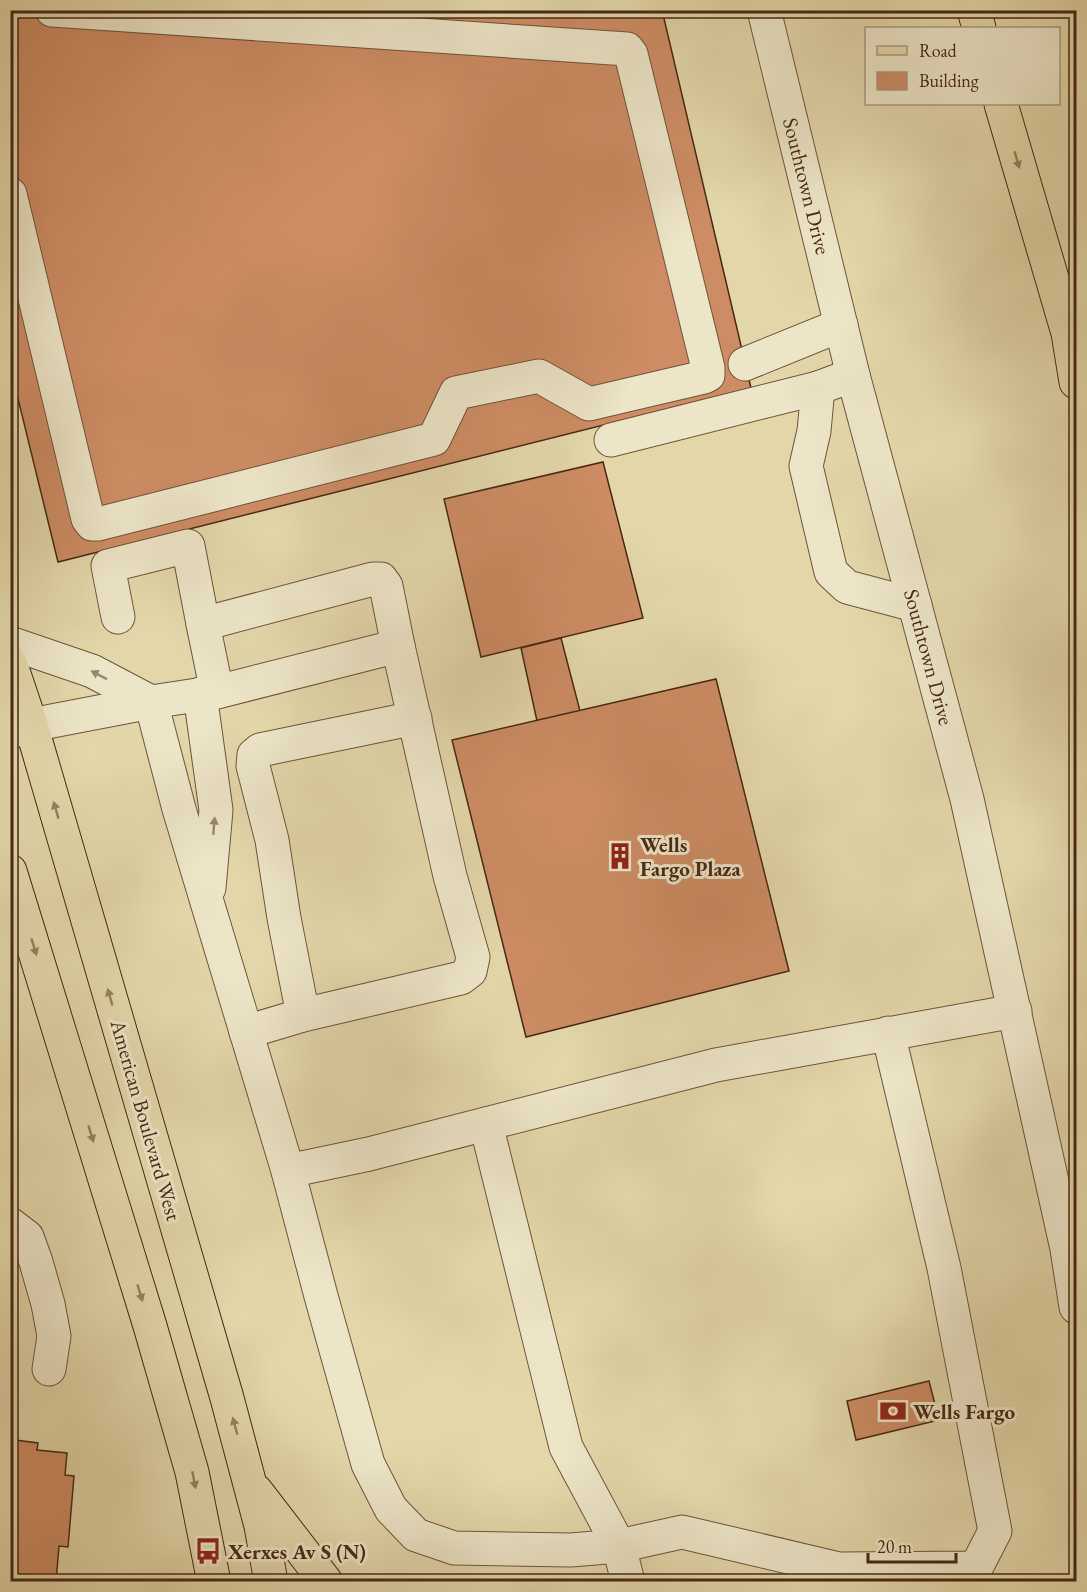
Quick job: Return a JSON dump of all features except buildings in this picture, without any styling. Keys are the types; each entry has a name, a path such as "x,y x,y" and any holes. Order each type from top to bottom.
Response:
{"main road":[{"path":"974,10 979,27"},
{"path":"1001,105 1068,333 1077,382"},
{"name":"American Boulevard West","path":"10,662 21,729 227,1398 261,1526 271,1581"},
{"path":"10,871 147,1315 189,1461 214,1581"},
{"path":"249,1483 326,1581"}],"street":[{"path":"10,194 88,519 92,524 329,467 434,439 456,393 539,376 589,404 708,375 634,65 627,49 238,17 52,10"},
{"name":"Southtown Drive","path":"764,10 853,375 967,799 1067,1249 1077,1307"},
{"path":"745,364 841,325"},
{"path":"611,440 818,388 853,375"},
{"path":"818,388 814,431 806,466 831,572 847,587 915,605"},
{"path":"118,617 108,566 188,546 203,624 216,810 208,905"},
{"path":"203,624 373,579 381,579 386,586 450,876 473,957 470,971 461,978 246,1032"},
{"path":"10,644 92,671 151,702 179,809 288,1171 368,1464 391,1509 416,1535 454,1548 571,1550 619,1546 682,1532 839,1569 976,1568 995,1531 944,1268 888,1034"},
{"path":"21,729 151,702 208,693 398,646"},
{"path":"303,1016 272,840 254,766 255,755 260,750 415,718"},
{"path":"288,1171 369,1154 716,1065 1015,1011"},
{"path":"486,1124 566,1447 619,1546 628,1581"},
{"path":"10,1224 27,1237 48,1304 54,1336 49,1369"}],"place":[{"name":"Wells Fargo Plaza","path":"620,856"},
{"name":"Wells Fargo","path":"893,1411"},
{"name":"Xerxes Av S (N)","path":"208,1551"}]}
